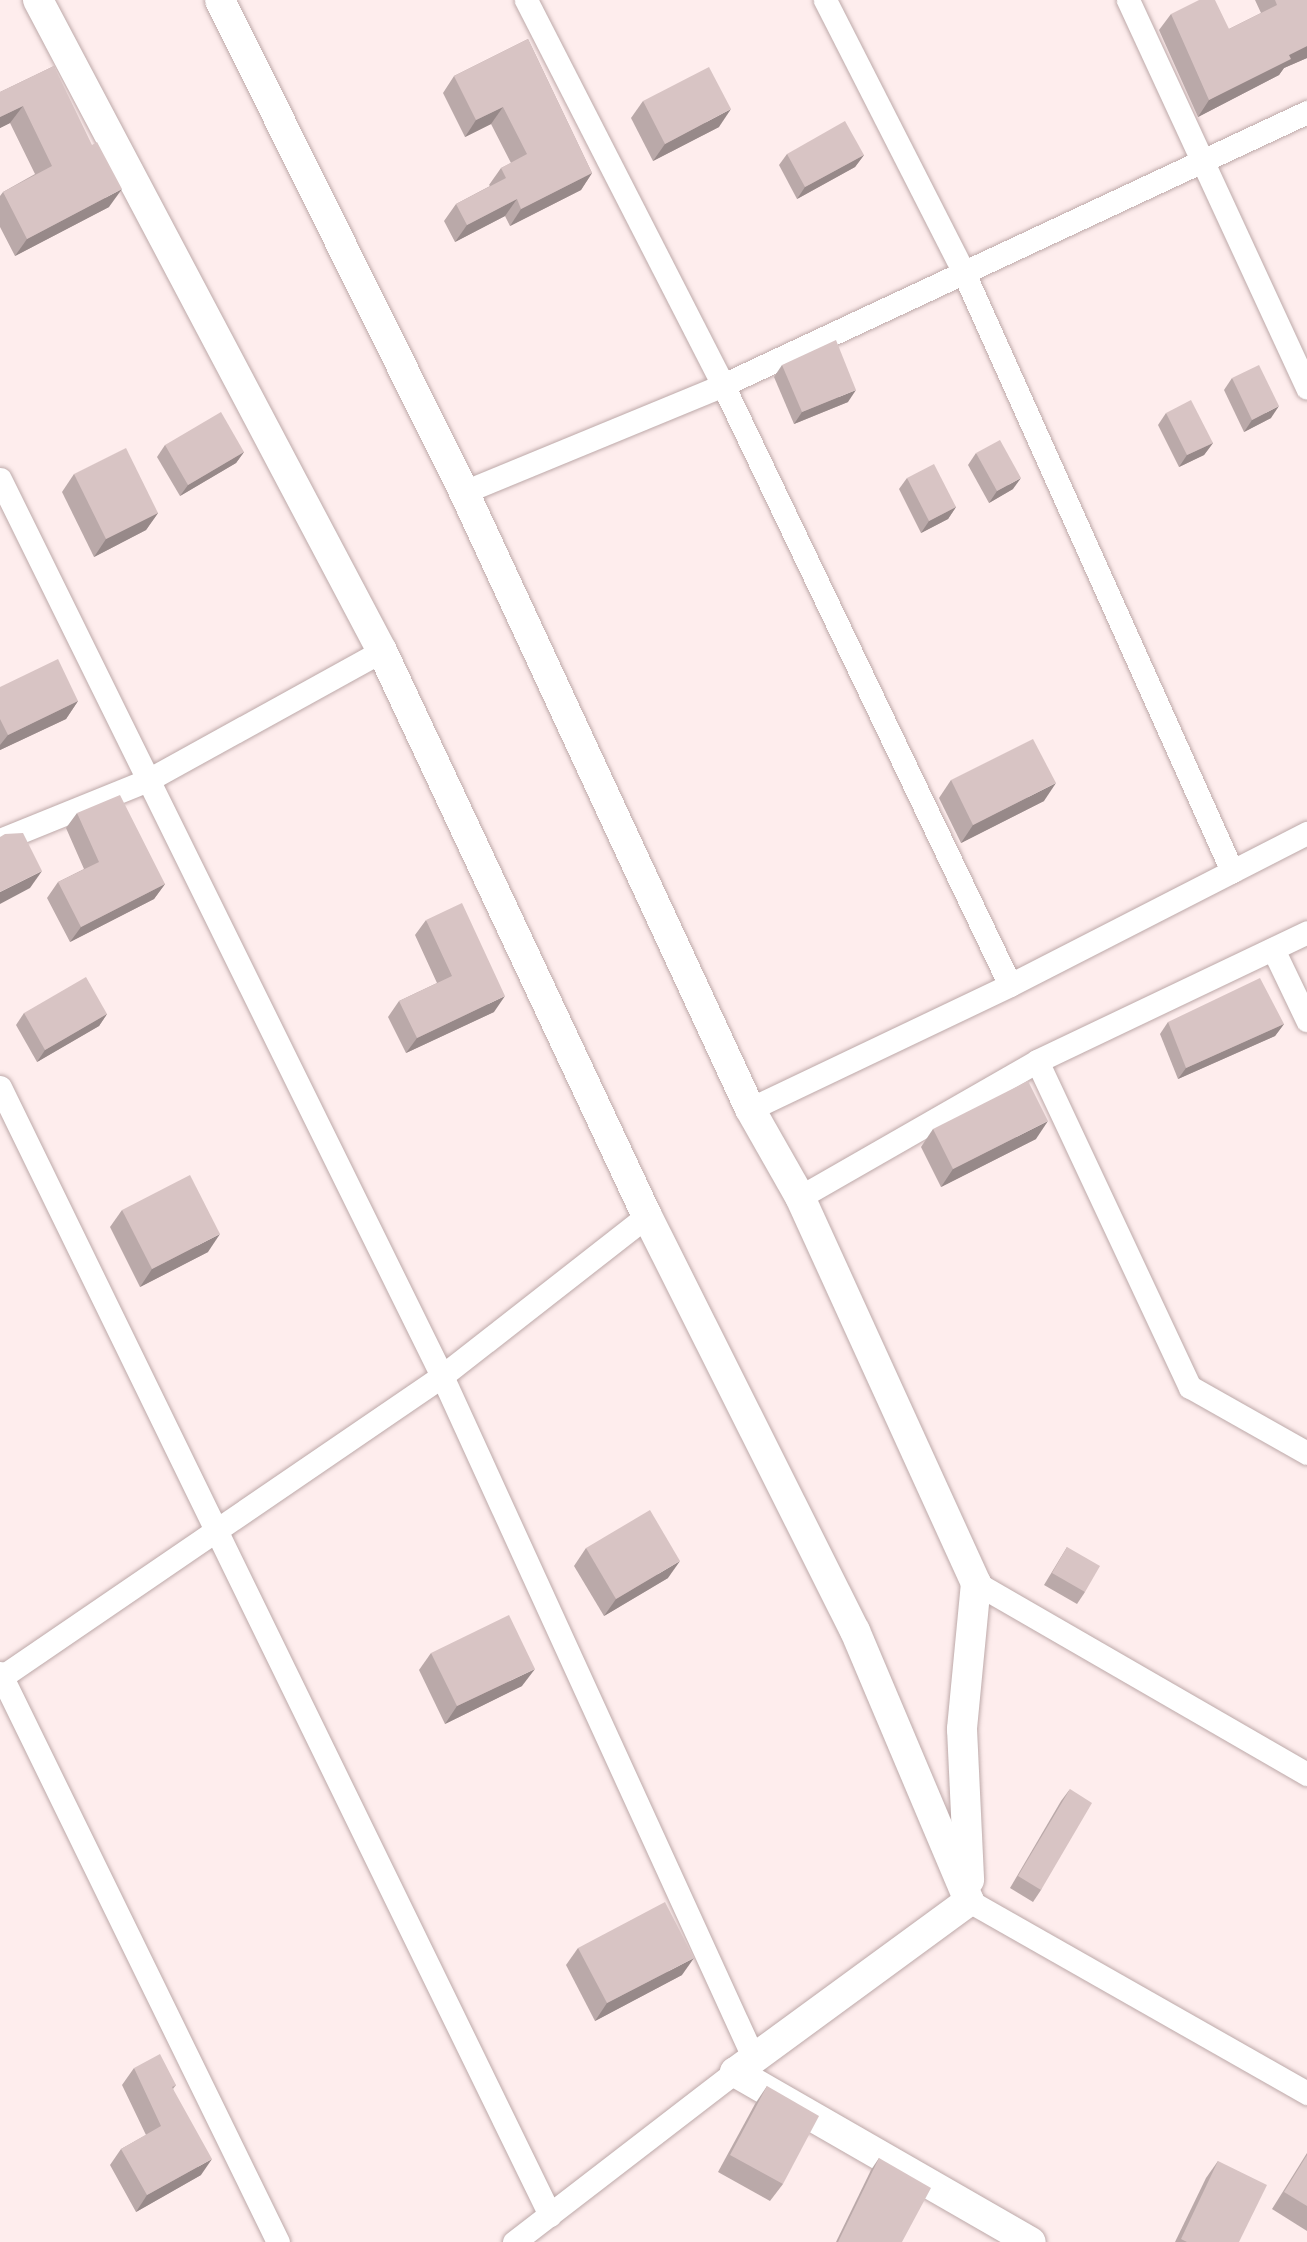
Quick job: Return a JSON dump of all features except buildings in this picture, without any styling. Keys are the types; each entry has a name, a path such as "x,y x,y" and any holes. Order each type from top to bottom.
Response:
{"street":[{"path":"38,0 382,651 648,1216 855,1631 970,1901 1307,2093"},
{"path":"220,0 464,492 750,1109 800,1197 976,1583 962,1728 970,1901"},
{"path":"526,0 723,385 1010,985"},
{"path":"825,0 963,271 1232,871"},
{"path":"1128,0 1307,388"},
{"path":"464,492 723,385 1200,159 1307,112"},
{"path":"0,479 442,1376 744,2064 1031,2242"},
{"path":"0,840 148,780 382,651"},
{"path":"750,1109 1010,985 1307,833"},
{"path":"800,1197 1037,1061 1307,932"},
{"path":"1273,949 1307,1020"},
{"path":"1037,1061 1190,1387 1307,1453"},
{"path":"0,1087 550,2215"},
{"path":"278,2242 1,1676 442,1376 648,1216"},
{"path":"976,1583 1307,1774"},
{"path":"514,2242 744,2064 970,1901"}]}
